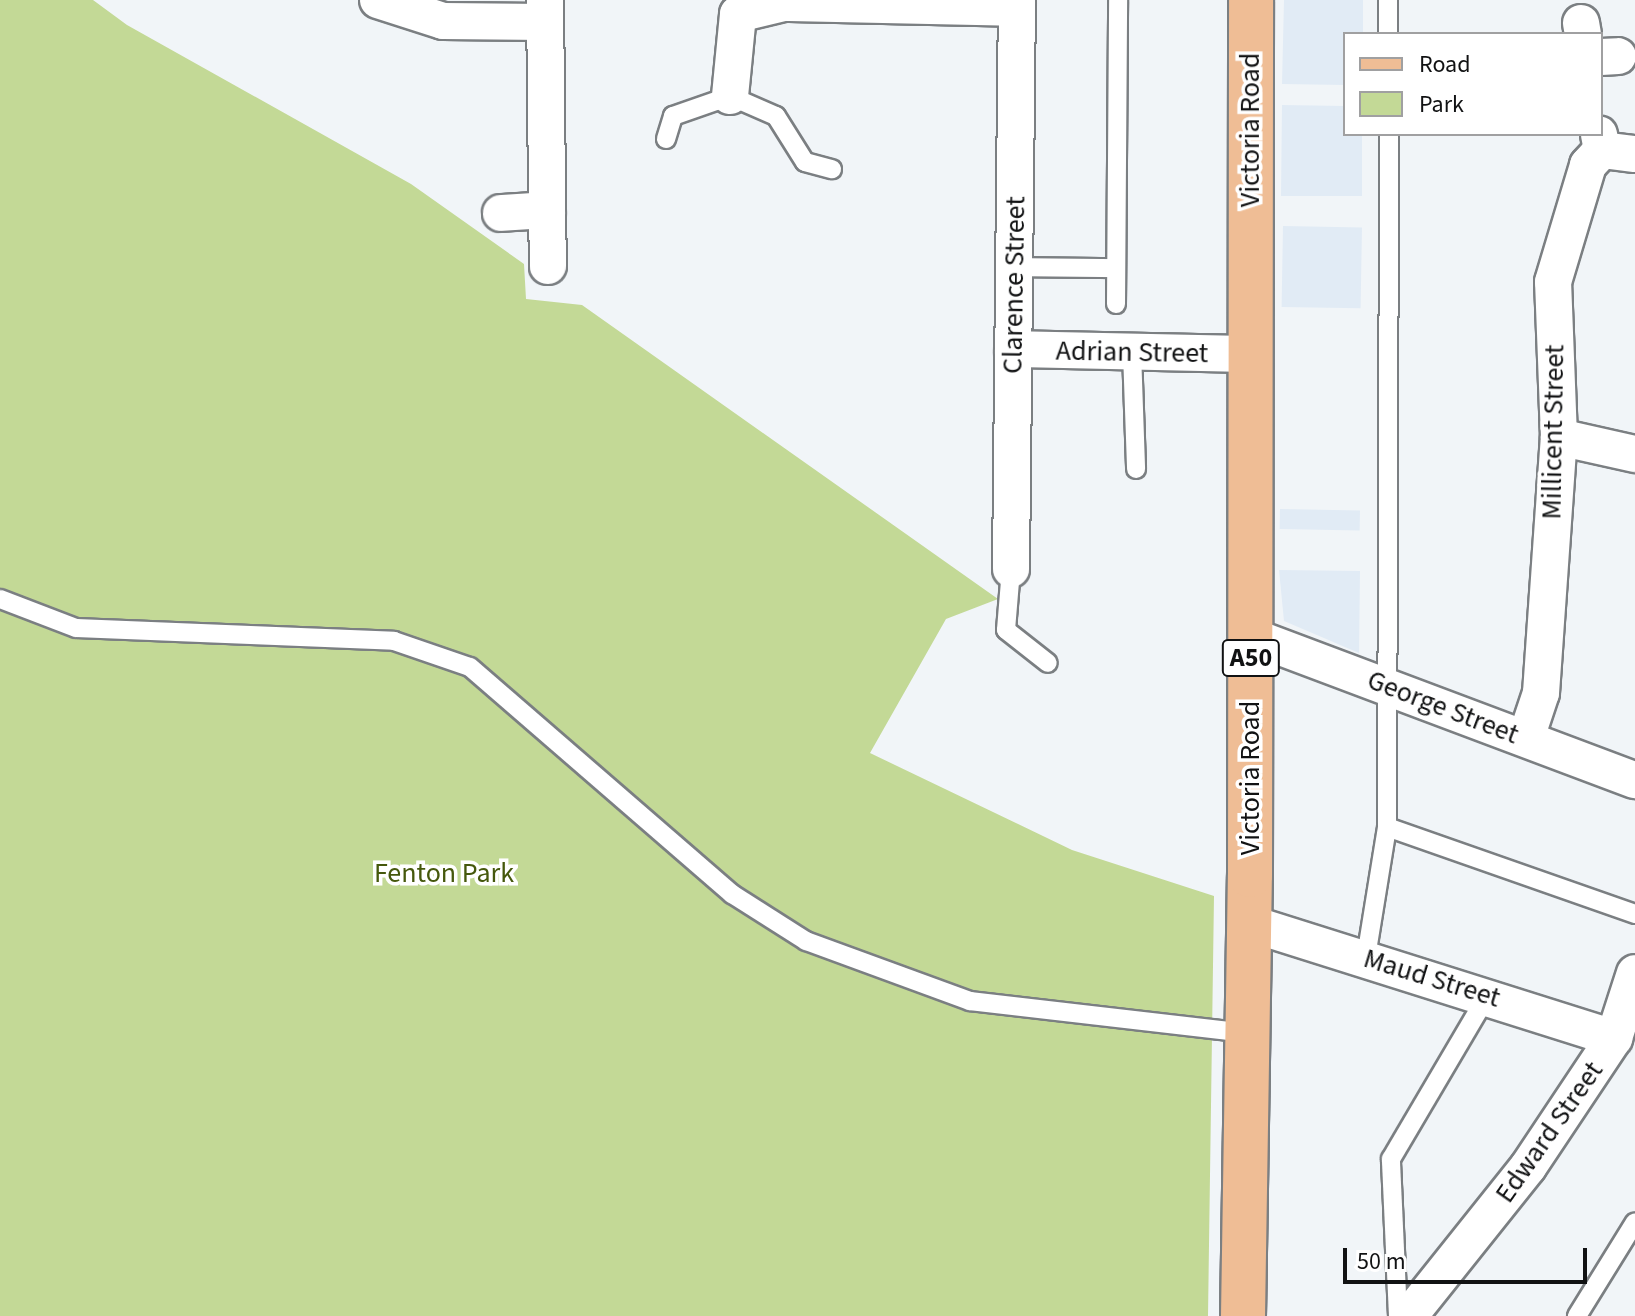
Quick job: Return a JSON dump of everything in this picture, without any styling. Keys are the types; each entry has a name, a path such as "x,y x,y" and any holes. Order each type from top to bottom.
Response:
{"main road":[{"name":"Victoria Road","path":"1243,1316 1251,636 1251,0"}],"street":[{"path":"378,0 443,21 545,11 548,266"},
{"path":"730,96 738,14 784,3 1017,4"},
{"name":"Clarence Street","path":"1011,569 1017,4"},
{"name":"Millicent Street","path":"1526,738 1541,693 1559,437 1553,282 1588,165 1612,146"},
{"path":"501,213 547,210"},
{"name":"Adrian Street","path":"1013,349 1252,354"},
{"path":"1559,437 1635,454"},
{"name":"George Street","path":"1251,636 1635,780"},
{"name":"Maud Street","path":"1249,923 1488,994 1614,1038"},
{"name":"Edward Street","path":"1409,1316 1528,1167 1614,1038 1635,973"}],"lane":[{"path":"1116,304 1118,0"},
{"path":"1388,0 1388,32"},
{"path":"666,139 673,116 730,96 776,116 805,162 832,169"},
{"path":"1366,957 1387,827 1389,136"},
{"path":"1014,267 1116,268"},
{"path":"1132,352 1136,469"},
{"path":"1011,569 1006,630 1048,663"},
{"path":"0,599 76,628 394,641 470,667 732,894 806,941 970,1001 1246,1033"},
{"path":"1387,827 1635,914"},
{"path":"1398,1316 1391,1159 1488,994"},
{"path":"1577,1316 1635,1222"}],"shaded area":[{"path":"1284,0 1363,0 1363,32 1343,32 1343,85 1282,84"},
{"path":"1282,105 1343,106 1343,136 1362,136 1362,196 1281,196"},
{"path":"1283,226 1362,227 1361,308 1282,307"},
{"path":"1280,509 1360,510 1360,530 1280,529"},
{"path":"1279,570 1360,571 1359,653 1284,621"}],"green space":[{"name":"Fenton Park","path":"0,0 93,0 127,25 411,184 524,264 526,299 582,305 998,599 946,619 870,753 1072,850 1214,896 1208,1316 0,1316"}]}
